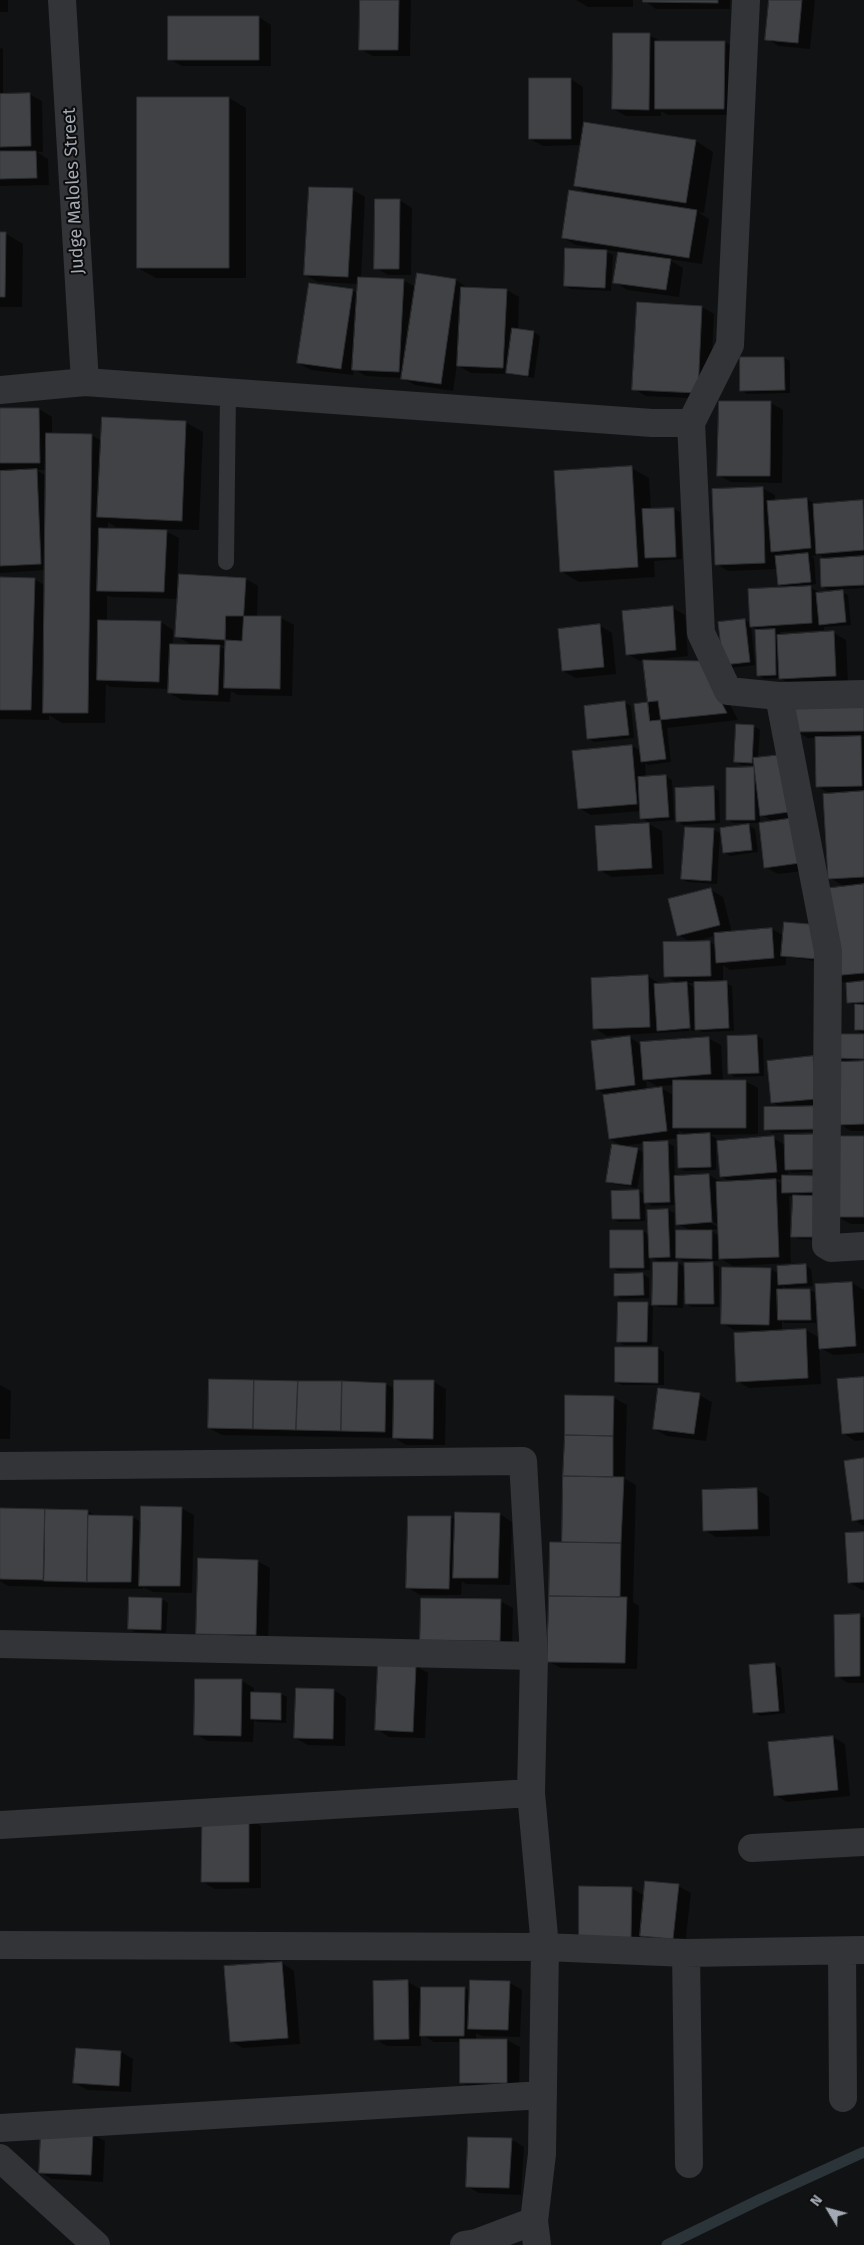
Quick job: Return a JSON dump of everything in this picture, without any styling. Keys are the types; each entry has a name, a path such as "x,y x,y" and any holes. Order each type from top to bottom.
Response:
{"street":[{"name":"Judge Maloles Street","path":"62,0 85,382"},
{"path":"746,0 730,345 691,423 701,633 728,691 779,696 864,694"},
{"path":"0,390 85,382 652,423 691,423"},
{"path":"779,696 828,951 826,1245 830,1248 864,1246"},
{"path":"0,1466 523,1461 534,1656 531,1792 546,1947 542,2154 536,2233 464,2245"},
{"path":"0,1644 534,1656"},
{"path":"0,1825 531,1792"},
{"path":"752,1848 864,1842"},
{"path":"0,1945 546,1947 686,1954 853,1950 843,2098"},
{"path":"686,1954 689,2164"},
{"path":"0,2128 542,2095"},
{"path":"0,2158 96,2245"}],"lane":[{"path":"226,562 228,392"}],"building":[{"path":"360,0 399,0 398,50 359,50"},
{"path":"643,0 718,0 718,3 643,2"},
{"path":"769,0 802,0 798,43 765,40"},
{"path":"168,16 259,16 259,60 168,60"},
{"path":"613,33 650,33 649,110 612,109"},
{"path":"655,41 725,41 724,109 655,109"},
{"path":"529,78 571,78 571,139 529,139"},
{"path":"30,93 31,146 0,147 0,94"},
{"path":"137,97 229,97 229,268 137,268"},
{"path":"584,122 696,140 686,203 574,186"},
{"path":"0,151 36,151 37,178 0,179"},
{"path":"309,187 353,188 348,277 304,275"},
{"path":"569,190 697,210 689,258 562,238"},
{"path":"375,199 400,199 399,269 374,269"},
{"path":"0,232 6,232 5,297 0,297"},
{"path":"565,248 607,250 605,288 564,286"},
{"path":"618,252 671,259 666,290 613,283"},
{"path":"417,273 456,279 441,384 401,379"},
{"path":"358,277 404,279 399,372 352,370"},
{"path":"309,283 353,289 341,369 297,363"},
{"path":"461,287 507,289 503,368 457,366"},
{"path":"637,302 702,306 698,393 632,390"},
{"path":"512,328 534,331 528,376 506,373"},
{"path":"740,357 784,357 785,390 740,391"},
{"path":"719,401 771,401 770,476 717,476"},
{"path":"0,408 39,408 40,463 0,463"},
{"path":"102,417 186,421 182,521 97,517"},
{"path":"46,433 92,434 88,713 43,713"},
{"path":"632,466 638,567 560,572 554,471"},
{"path":"37,469 41,564 0,566 0,471"},
{"path":"763,487 765,563 715,565 712,489"},
{"path":"807,498 811,548 771,552 767,501"},
{"path":"863,500 864,550 816,554 813,504"},
{"path":"674,508 676,557 645,558 642,509"},
{"path":"99,528 167,530 164,592 97,591"},
{"path":"808,553 811,582 778,585 775,556"},
{"path":"864,556 864,585 821,587 820,559"},
{"path":"179,574 246,578 242,641 175,637"},
{"path":"0,577 35,578 31,710 0,710"},
{"path":"811,586 812,623 750,627 748,589"},
{"path":"843,590 846,622 819,625 816,593"},
{"path":"673,606 676,650 626,655 622,611"},
{"path":"226,616 281,616 280,689 224,688"},
{"path":"745,619 750,662 723,665 718,622"},
{"path":"98,620 161,621 159,682 97,680"},
{"path":"600,624 604,667 562,671 558,629"},
{"path":"775,629 776,675 757,676 755,630"},
{"path":"834,631 836,676 779,679 777,635"},
{"path":"170,644 220,645 218,695 168,693"},
{"path":"643,660 700,661 727,713 650,721"},
{"path":"864,695 864,731 794,732 794,696"},
{"path":"625,701 629,735 587,739 584,706"},
{"path":"658,701 666,759 641,762 634,704"},
{"path":"736,724 754,725 752,763 734,762"},
{"path":"861,736 862,786 816,787 815,737"},
{"path":"632,745 637,804 578,809 572,751"},
{"path":"790,754 796,811 760,816 753,758"},
{"path":"754,767 755,820 726,820 726,768"},
{"path":"666,775 669,817 640,819 638,777"},
{"path":"714,786 715,820 676,822 675,788"},
{"path":"864,791 864,877 828,879 823,794"},
{"path":"801,817 807,862 764,868 759,823"},
{"path":"649,823 652,868 598,871 595,826"},
{"path":"749,824 752,850 723,853 720,828"},
{"path":"685,827 714,828 711,881 681,879"},
{"path":"864,884 864,973 831,976 822,889"},
{"path":"711,888 720,925 677,936 668,899"},
{"path":"784,922 821,925 818,959 781,956"},
{"path":"772,928 774,958 716,963 714,933"},
{"path":"710,941 711,976 664,977 663,942"},
{"path":"648,975 650,1027 593,1029 591,978"},
{"path":"727,981 729,1028 695,1030 694,982"},
{"path":"864,981 864,1002 847,1003 846,983"},
{"path":"687,982 690,1028 657,1031 654,984"},
{"path":"855,1004 864,1005 864,1030 855,1030"},
{"path":"836,1034 864,1034 864,1059 836,1058"},
{"path":"757,1035 759,1073 728,1074 727,1036"},
{"path":"630,1036 635,1085 596,1090 591,1041"},
{"path":"709,1037 711,1074 643,1080 640,1042"},
{"path":"813,1056 816,1099 771,1103 767,1061"},
{"path":"864,1061 864,1124 838,1125 837,1062"},
{"path":"673,1080 746,1080 746,1128 673,1128"},
{"path":"662,1087 667,1131 609,1139 603,1095"},
{"path":"819,1106 820,1129 764,1130 764,1107"},
{"path":"710,1133 711,1167 678,1168 677,1135"},
{"path":"822,1134 823,1169 785,1170 784,1135"},
{"path":"774,1136 777,1172 720,1177 717,1141"},
{"path":"837,1136 864,1136 864,1217 837,1217"},
{"path":"668,1141 670,1202 644,1203 643,1142"},
{"path":"612,1144 638,1148 631,1185 606,1182"},
{"path":"709,1174 712,1222 676,1225 674,1176"},
{"path":"782,1175 819,1176 819,1192 782,1193"},
{"path":"776,1179 779,1257 719,1259 716,1182"},
{"path":"639,1190 640,1219 612,1219 611,1191"},
{"path":"793,1195 823,1196 822,1237 791,1237"},
{"path":"668,1209 670,1257 649,1258 647,1210"},
{"path":"610,1230 643,1230 644,1268 610,1268"},
{"path":"676,1230 712,1230 712,1259 676,1258"},
{"path":"653,1262 678,1262 677,1305 652,1305"},
{"path":"713,1262 714,1304 685,1304 684,1263"},
{"path":"806,1264 807,1283 778,1285 777,1266"},
{"path":"722,1267 771,1268 769,1325 721,1324"},
{"path":"643,1273 644,1295 614,1296 614,1274"},
{"path":"852,1282 856,1346 819,1349 815,1284"},
{"path":"777,1289 810,1289 811,1320 778,1320"},
{"path":"618,1302 648,1302 647,1342 617,1342"},
{"path":"806,1329 808,1378 736,1382 734,1333"},
{"path":"615,1347 658,1347 658,1383 615,1382"},
{"path":"864,1377 864,1432 842,1434 837,1379"},
{"path":"209,1379 254,1380 253,1429 208,1428"},
{"path":"254,1380 298,1381 296,1430 253,1429"},
{"path":"394,1380 434,1380 433,1439 393,1438"},
{"path":"298,1381 342,1381 341,1431 296,1430"},
{"path":"342,1381 386,1383 385,1432 341,1431"},
{"path":"658,1388 700,1393 694,1434 653,1429"},
{"path":"565,1395 614,1396 613,1436 565,1435"},
{"path":"565,1435 613,1436 613,1477 563,1476"},
{"path":"864,1458 864,1519 852,1521 844,1461"},
{"path":"563,1476 624,1477 621,1543 562,1542"},
{"path":"757,1488 758,1529 703,1531 702,1490"},
{"path":"141,1506 182,1507 180,1586 139,1586"},
{"path":"0,1508 45,1509 43,1580 0,1579"},
{"path":"45,1509 88,1510 87,1582 44,1581"},
{"path":"455,1512 500,1513 498,1578 453,1578"},
{"path":"88,1515 133,1516 131,1582 87,1582"},
{"path":"408,1516 451,1516 449,1589 406,1588"},
{"path":"864,1532 864,1582 848,1583 845,1533"},
{"path":"550,1542 621,1543 620,1597 549,1596"},
{"path":"198,1558 258,1560 256,1635 196,1634"},
{"path":"549,1596 627,1597 625,1663 547,1662"},
{"path":"129,1597 162,1598 161,1630 128,1629"},
{"path":"421,1598 501,1599 500,1641 420,1640"},
{"path":"860,1614 860,1676 835,1677 834,1615"},
{"path":"378,1663 416,1665 413,1732 375,1730"},
{"path":"775,1663 779,1711 753,1713 749,1665"},
{"path":"195,1679 242,1679 241,1736 194,1735"},
{"path":"296,1688 334,1689 333,1739 294,1738"},
{"path":"251,1692 281,1693 281,1720 251,1719"},
{"path":"833,1736 838,1790 774,1796 768,1742"},
{"path":"249,1817 249,1882 201,1882 202,1818"},
{"path":"645,1881 679,1884 673,1939 640,1936"},
{"path":"579,1886 632,1887 631,1938 579,1938"},
{"path":"282,1962 288,2038 230,2042 224,1966"},
{"path":"408,1980 409,2039 374,2040 373,1981"},
{"path":"470,1980 510,1981 508,2030 468,2029"},
{"path":"421,1987 465,1987 464,2036 420,2036"},
{"path":"460,2039 507,2039 507,2083 460,2083"},
{"path":"76,2048 121,2051 119,2086 73,2083"},
{"path":"41,2130 93,2132 91,2175 39,2173"},
{"path":"468,2137 512,2138 509,2188 466,2187"}],"waterway":[{"path":"667,2245 864,2152"}]}
